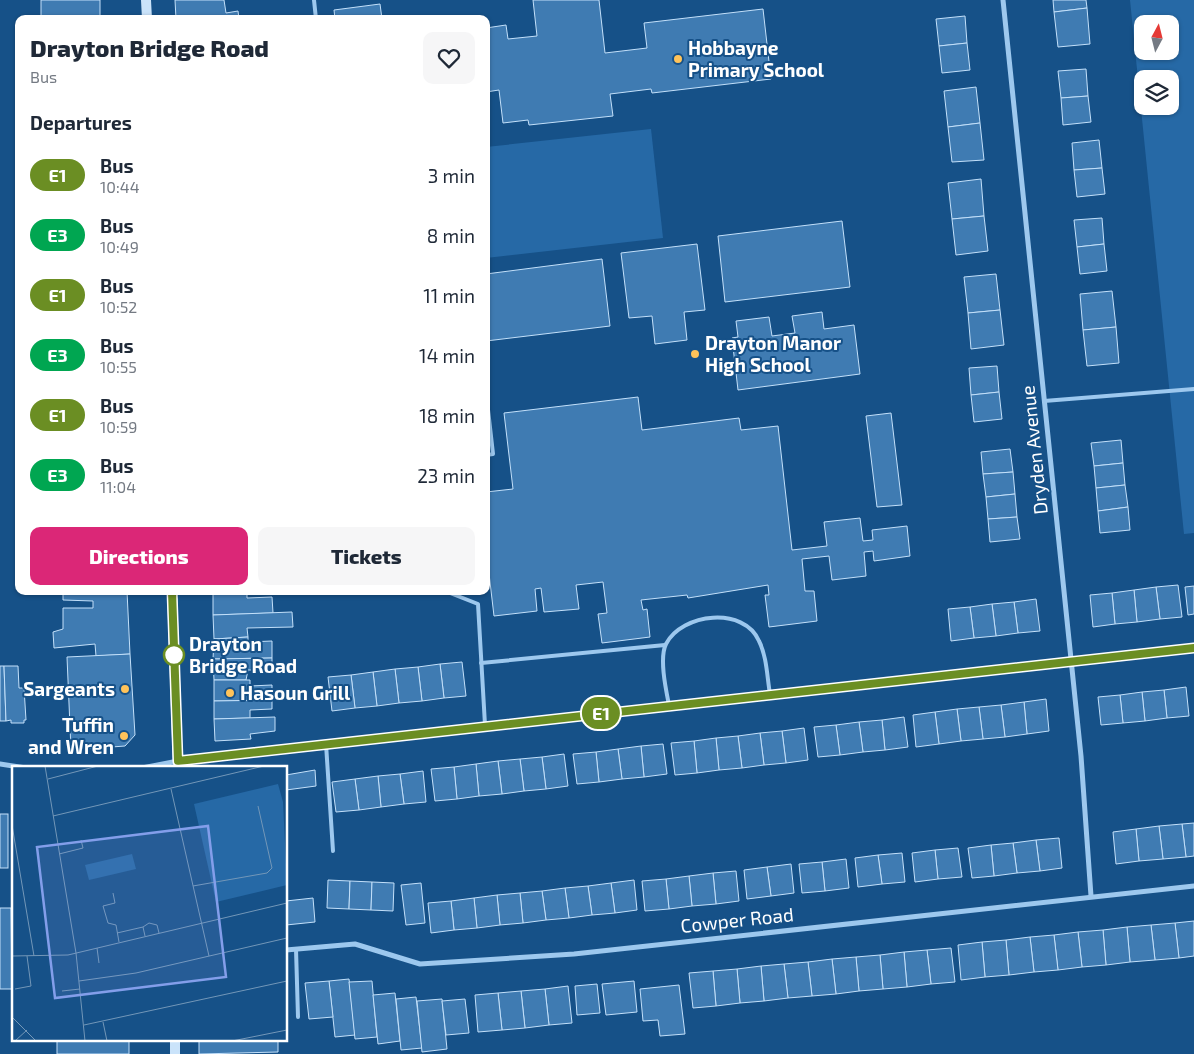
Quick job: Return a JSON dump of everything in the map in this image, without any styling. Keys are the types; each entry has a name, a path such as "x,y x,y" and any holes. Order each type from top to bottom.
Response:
{"street":[{"path":"146,0 147,15"},
{"name":"Dryden Avenue","path":"1003,0 1071,662 1091,896"},
{"path":"172,595 178,764"},
{"path":"160,766 485,725 1194,648"},
{"path":"0,764 13,766"},
{"name":"Cowper Road","path":"288,950 355,944 420,964 574,954 1194,886"}],"lane":[{"path":"314,0 316,15"},
{"path":"1044,401 1194,389"},
{"path":"490,423 494,454 490,454"},
{"path":"455,595 478,604 485,725"},
{"path":"669,706 664,672 665,645 678,628 710,618 739,620 759,640 770,694"},
{"path":"482,663 665,645"},
{"path":"326,744 333,851"},
{"path":"296,949 298,1017"}],"shaded area":[{"path":"1130,0 1194,0 1194,533 1184,534 1142,115 1179,115 1179,70 1137,70 1136,60 1179,60 1179,15 1134,15 1134,40"},
{"path":"651,129 663,238 490,258 490,147"}],"building":[{"path":"41,0 100,0 100,15 41,15"},
{"path":"175,0 224,0 226,13 238,11 238,15 176,15"},
{"path":"533,0 599,0 605,53 647,48 644,23 763,9 771,79 652,93 651,89 610,94 613,116 529,125 528,120 503,123 499,90 490,91 490,27 506,25 508,39 537,36"},
{"path":"1053,0 1086,0 1087,8 1054,12"},
{"path":"380,4 381,15 335,15 334,10"},
{"path":"1087,8 1090,44 1058,47 1054,12"},
{"path":"965,16 967,43 939,46 936,19"},
{"path":"967,43 970,70 942,73 939,46"},
{"path":"1086,69 1088,96 1061,98 1058,71"},
{"path":"976,87 980,123 948,127 944,91"},
{"path":"1088,96 1091,122 1063,125 1061,98"},
{"path":"980,123 984,160 952,162 948,127"},
{"path":"1099,140 1102,168 1074,170 1072,143"},
{"path":"1102,168 1105,194 1077,197 1074,170"},
{"path":"981,179 984,216 952,219 948,183"},
{"path":"984,216 988,251 956,255 952,219"},
{"path":"1102,218 1104,244 1077,247 1074,220"},
{"path":"842,221 850,287 725,302 718,236"},
{"path":"697,244 705,310 684,312 687,340 655,344 652,316 629,318 621,253"},
{"path":"1104,244 1107,271 1080,274 1077,247"},
{"path":"602,259 610,326 490,341 490,273"},
{"path":"996,274 1000,310 968,313 964,277"},
{"path":"1112,291 1116,327 1083,330 1080,294"},
{"path":"1000,310 1004,345 971,349 968,313"},
{"path":"822,312 824,329 854,325 860,374 738,390 732,338 738,337 736,321 769,317 772,336 795,333 792,316"},
{"path":"1116,327 1119,363 1087,366 1083,330"},
{"path":"997,366 999,392 971,395 969,368"},
{"path":"999,392 1002,419 974,422 971,395"},
{"path":"638,397 642,430 739,418 741,430 778,426 792,550 827,546 824,522 860,518 863,541 873,540 872,530 907,526 910,556 874,561 873,551 864,552 866,576 832,580 829,556 802,559 805,591 814,591 817,621 769,627 765,595 769,595 768,585 688,598 687,595 641,600 643,610 647,609 650,637 602,643 598,614 607,613 603,582 576,585 579,609 544,612 541,588 535,589 537,611 494,616 490,582 490,492 513,489 504,413"},
{"path":"891,413 902,505 877,507 866,416"},
{"path":"1121,440 1123,463 1094,466 1091,443"},
{"path":"1010,449 1013,472 983,474 981,452"},
{"path":"1123,463 1125,485 1096,488 1094,466"},
{"path":"1013,472 1015,494 986,497 983,474"},
{"path":"1125,485 1128,507 1098,511 1096,488"},
{"path":"1015,494 1017,517 988,519 986,497"},
{"path":"1128,507 1130,530 1100,533 1098,511"},
{"path":"1017,517 1020,539 990,542 988,519"},
{"path":"1178,585 1182,617 1160,619 1156,587"},
{"path":"1194,586 1194,614 1188,615 1185,587"},
{"path":"1156,587 1160,619 1137,622 1134,590"},
{"path":"1134,590 1137,622 1115,624 1112,593"},
{"path":"1112,593 1115,624 1093,627 1090,595"},
{"path":"63,595 127,595 130,654 96,656 95,644 54,648 53,632 63,629 63,608 93,608 93,601 63,600"},
{"path":"213,595 247,595 247,598 272,597 273,613 213,615"},
{"path":"1036,599 1040,631 1018,633 1014,602"},
{"path":"1014,602 1018,633 996,636 992,604"},
{"path":"992,604 996,636 974,638 970,607"},
{"path":"970,607 974,638 951,641 948,609"},
{"path":"292,612 293,627 247,628 248,637 214,639 213,615"},
{"path":"248,637 248,642 272,641 272,658 213,659 214,639"},
{"path":"130,654 135,735 125,746 71,750 67,657"},
{"path":"272,658 272,670 248,670 246,680 214,680 213,659"},
{"path":"462,662 466,696 444,698 440,664"},
{"path":"440,664 444,698 422,701 418,667"},
{"path":"0,666 4,666 6,721 0,721"},
{"path":"4,666 18,666 19,688 24,688 26,720 24,720 24,723 11,723 11,720 6,721"},
{"path":"418,667 422,701 399,703 395,669"},
{"path":"395,669 399,703 377,706 373,672"},
{"path":"373,672 377,706 355,708 351,675"},
{"path":"351,675 355,708 332,711 328,677"},
{"path":"214,680 250,680 250,686 272,685 272,700 214,701"},
{"path":"1186,687 1189,716 1167,718 1164,690"},
{"path":"1164,690 1167,718 1145,721 1142,692"},
{"path":"1142,692 1145,721 1123,723 1120,695"},
{"path":"1120,695 1123,723 1101,725 1098,697"},
{"path":"1046,699 1049,731 1027,734 1024,702"},
{"path":"272,700 272,709 250,710 250,718 214,719 214,701"},
{"path":"1024,702 1027,734 1005,737 1001,705"},
{"path":"1001,705 1005,737 983,739 979,707"},
{"path":"979,707 983,739 961,741 957,709"},
{"path":"957,709 961,741 939,744 935,712"},
{"path":"935,712 939,744 916,747 913,715"},
{"path":"275,717 275,731 250,734 251,739 215,741 214,719"},
{"path":"904,717 908,747 885,750 882,720"},
{"path":"882,720 885,750 863,752 859,722"},
{"path":"859,722 863,752 840,755 836,725"},
{"path":"836,725 840,755 818,757 814,727"},
{"path":"804,728 808,760 786,763 782,731"},
{"path":"782,731 786,763 764,765 760,733"},
{"path":"760,733 764,765 742,768 738,736"},
{"path":"738,736 742,768 719,770 716,738"},
{"path":"716,738 719,770 697,773 694,741"},
{"path":"694,741 697,773 675,775 671,743"},
{"path":"663,744 667,774 644,777 641,746"},
{"path":"641,746 644,777 622,779 618,749"},
{"path":"618,749 622,779 599,782 596,752"},
{"path":"596,752 599,782 577,784 573,754"},
{"path":"564,754 568,786 546,789 542,757"},
{"path":"542,757 546,789 524,791 520,759"},
{"path":"520,759 524,791 502,794 498,761"},
{"path":"498,761 502,794 479,796 476,764"},
{"path":"476,764 479,796 457,799 454,767"},
{"path":"454,767 457,799 435,801 431,769"},
{"path":"315,770 316,786 288,790 288,775"},
{"path":"423,771 426,802 404,804 400,774"},
{"path":"400,774 404,804 381,807 378,776"},
{"path":"378,776 381,807 359,810 355,779"},
{"path":"355,779 359,810 336,812 332,782"},
{"path":"0,814 8,814 8,868 0,868"},
{"path":"1194,823 1194,856 1186,857 1182,824"},
{"path":"1182,824 1186,857 1163,859 1159,826"},
{"path":"1159,826 1163,859 1139,861 1136,829"},
{"path":"1136,829 1139,861 1116,864 1113,832"},
{"path":"1059,838 1062,868 1040,871 1036,840"},
{"path":"1036,840 1040,871 1017,873 1013,843"},
{"path":"1013,843 1017,873 994,876 991,845"},
{"path":"991,845 994,876 972,878 968,848"},
{"path":"958,848 962,877 938,879 935,850"},
{"path":"935,850 938,879 915,882 912,853"},
{"path":"902,853 905,882 882,884 878,855"},
{"path":"878,855 882,884 858,887 855,858"},
{"path":"846,859 849,888 825,891 822,862"},
{"path":"822,862 825,891 802,893 799,864"},
{"path":"791,864 794,893 771,896 767,867"},
{"path":"767,867 771,896 747,899 744,870"},
{"path":"736,871 739,901 716,904 713,873"},
{"path":"713,873 716,904 692,906 689,876"},
{"path":"689,876 692,906 669,909 666,879"},
{"path":"666,879 669,909 645,911 642,881"},
{"path":"328,880 350,881 349,909 327,908"},
{"path":"634,880 637,910 615,913 611,883"},
{"path":"350,881 372,882 371,910 349,909"},
{"path":"372,882 394,883 393,911 371,910"},
{"path":"421,883 425,923 406,925 401,885"},
{"path":"611,883 615,913 592,915 588,886"},
{"path":"588,886 592,915 569,918 565,888"},
{"path":"565,888 569,918 546,920 542,891"},
{"path":"542,891 546,920 523,923 520,893"},
{"path":"520,893 523,923 500,925 497,895"},
{"path":"497,895 500,925 477,928 474,898"},
{"path":"313,898 315,922 288,925 288,901"},
{"path":"474,898 477,928 454,930 451,901"},
{"path":"451,901 454,930 431,933 428,903"},
{"path":"0,908 11,908 12,989 0,989"},
{"path":"1194,921 1194,956 1179,958 1175,923"},
{"path":"1175,923 1179,958 1155,960 1151,925"},
{"path":"1151,925 1155,960 1130,962 1127,927"},
{"path":"1127,927 1130,962 1106,965 1103,930"},
{"path":"1103,930 1106,965 1082,967 1078,932"},
{"path":"1078,932 1082,967 1058,970 1054,935"},
{"path":"1054,935 1058,970 1034,972 1030,937"},
{"path":"1030,937 1034,972 1009,975 1006,940"},
{"path":"1006,940 1009,975 985,977 982,942"},
{"path":"982,942 985,977 961,980 958,945"},
{"path":"951,948 955,982 931,984 927,950"},
{"path":"927,950 931,984 907,987 904,952"},
{"path":"904,952 907,987 883,989 880,955"},
{"path":"880,955 883,989 859,991 856,957"},
{"path":"856,957 859,991 836,994 832,959"},
{"path":"832,959 836,994 812,996 808,962"},
{"path":"808,962 812,996 788,998 784,964"},
{"path":"784,964 788,998 764,1001 761,966"},
{"path":"761,966 764,1001 740,1003 737,969"},
{"path":"737,969 740,1003 716,1006 713,971"},
{"path":"713,971 716,1006 693,1008 689,973"},
{"path":"349,979 355,1035 335,1037 329,981"},
{"path":"329,981 333,1017 309,1019 305,983"},
{"path":"372,981 377,1037 355,1039 349,982"},
{"path":"634,981 637,1012 606,1015 602,984"},
{"path":"597,984 600,1013 577,1015 575,986"},
{"path":"679,985 685,1034 660,1036 658,1020 643,1021 640,989"},
{"path":"568,986 572,1023 549,1025 545,989"},
{"path":"545,989 549,1025 525,1028 521,991"},
{"path":"521,991 525,1028 502,1030 498,993"},
{"path":"395,993 400,1041 378,1044 373,995"},
{"path":"498,993 502,1030 478,1032 475,995"},
{"path":"416,997 422,1048 401,1050 396,999"},
{"path":"442,999 447,1049 422,1052 417,1001"},
{"path":"465,999 469,1033 446,1035 442,1001"},
{"path":"57,1042 129,1042 129,1054 57,1054"},
{"path":"199,1042 278,1042 278,1052 199,1054"}],"bus line":[{"name":"E1","path":"172,595 178,761 485,725 1194,648"}],"place":[{"name":"Hobbayne Primary School","path":"678,59"},
{"name":"Drayton Manor High School","path":"695,354"},
{"name":"Drayton Bridge Road","path":"174,655"},
{"name":"Sargeants","path":"125,689"},
{"name":"Hasoun Grill","path":"230,693"},
{"name":"Tuffin and Wren","path":"124,736"}]}
